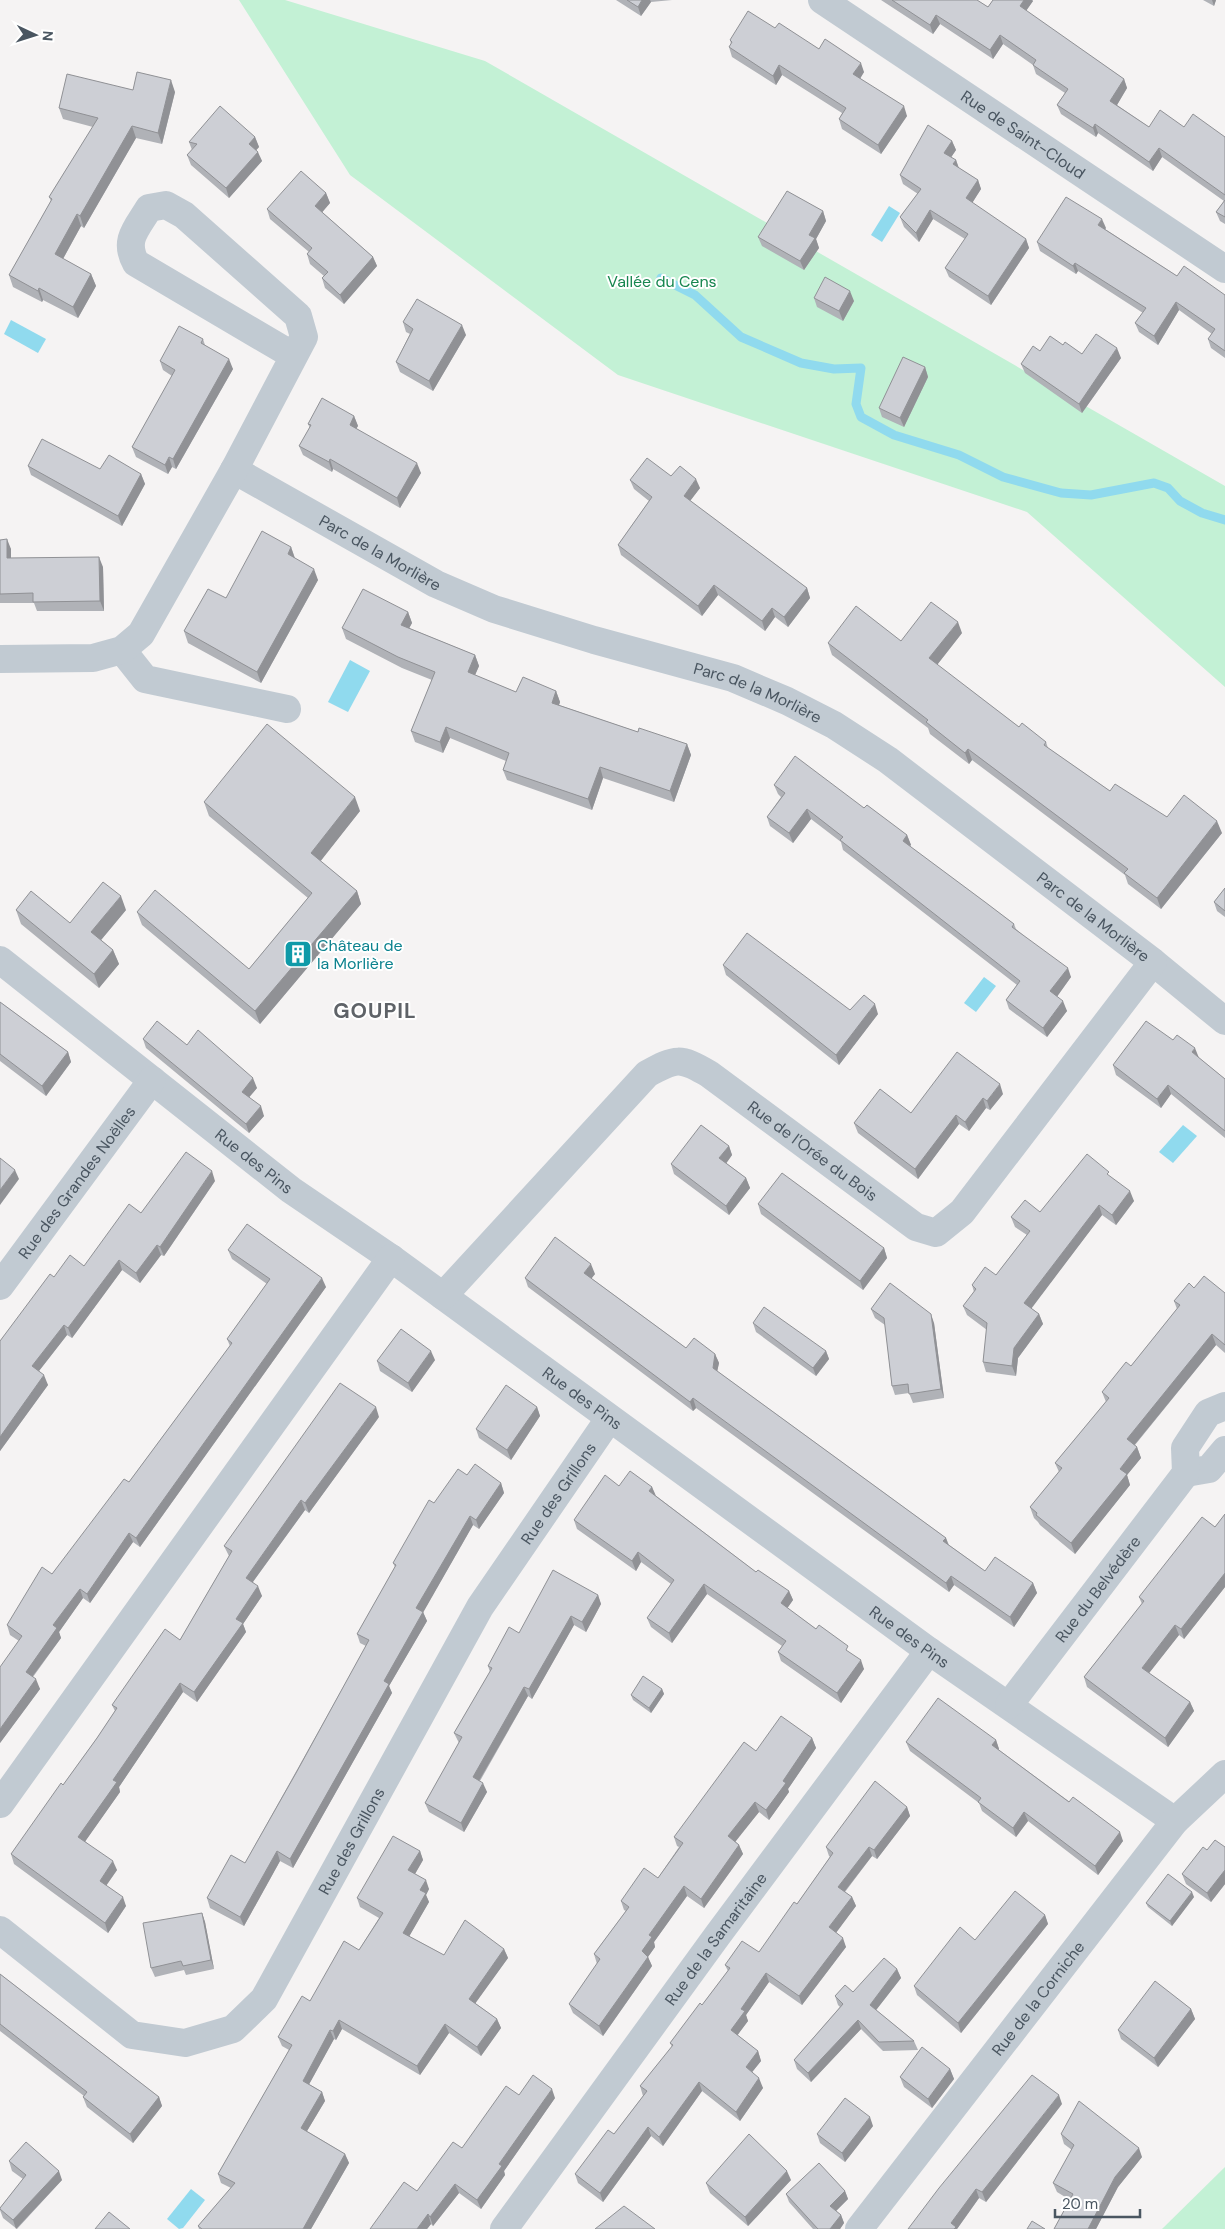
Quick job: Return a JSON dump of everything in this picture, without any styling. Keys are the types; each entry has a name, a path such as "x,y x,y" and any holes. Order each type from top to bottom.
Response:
{"street":[{"name":"Rue de Saint-Cloud","path":"822,0 1225,269"},
{"path":"0,659 93,658 122,650 141,634 234,470 294,356 304,337 298,316 184,215 166,205 149,208 131,238 130,252 136,262 294,356"},
{"name":"Parc de la Morlière","path":"234,470 436,584 494,609 594,640 733,678 787,701 834,725 888,760 1153,962 1225,1021"},
{"path":"122,650 145,679 287,709"},
{"name":"Rue des Pins","path":"0,960 291,1190 391,1258 929,1651 1175,1821"},
{"name":"Rue de l'Orée du Bois","path":"443,1296 647,1074 671,1061 690,1062 709,1074 916,1227 936,1233 962,1212 1153,962"},
{"name":"Rue des Grandes Noëlles","path":"0,1286 152,1080"},
{"path":"0,1804 391,1258"},
{"path":"1225,1406 1208,1413 1185,1448 1186,1473 1209,1469 1225,1450"},
{"name":"Rue des Grillons","path":"0,1930 132,2035 185,2043 233,2029 264,1999 480,1607 609,1419"},
{"name":"Rue du Belvédère","path":"1008,1704 1186,1473"},
{"name":"Rue de la Samaritaine","path":"508,2228 717,1936 929,1651"},
{"name":"Rue de la Corniche","path":"859,2229 1175,1821 1225,1774"}],"green space":[{"name":"Vallée du Cens","path":"239,0 285,0 485,61 1225,486 1225,687 1027,512 618,375 350,175"},
{"path":"1225,2167 1225,2229 1162,2229"}],"water":[{"path":"889,206 900,213 882,242 871,235"},
{"path":"11,320 46,339 38,353 4,334"},
{"path":"350,660 370,671 348,712 328,702"},
{"path":"984,977 996,986 976,1012 964,1003"},
{"path":"1183,1125 1197,1136 1173,1163 1159,1152"},
{"path":"191,2189 205,2200 183,2228 179,2229 167,2219"}],"building":[{"path":"627,0 642,0 638,7"},
{"path":"892,0 977,0 988,7 993,0 1024,0 1020,6 1124,79 1110,101 1149,127 1160,110 1184,127 1193,114 1225,137 1225,195 1159,148 1149,162 1095,124 1093,128 1057,105 1068,89 1033,65 1036,60 1000,35 990,50 936,15 930,25"},
{"path":"748,11 775,28 779,23 819,49 825,39 861,63 853,74 904,106 878,145 839,119 846,108 779,65 773,76 729,47 732,42 730,40"},
{"path":"137,72 171,80 158,133 132,126 80,216 77,214 55,254 91,274 73,307 39,288 38,291 9,275 52,199 49,197 98,118 59,108 67,74 133,90"},
{"path":"220,106 255,137 249,144 258,152 226,188 187,155 197,144 189,142"},
{"path":"928,125 952,141 944,153 956,160 953,164 978,180 966,198 1026,239 988,296 945,268 968,234 930,210 916,233 900,217 921,189 900,175"},
{"path":"301,171 326,193 315,206 373,257 340,295 322,278 328,272 307,254 312,248 267,209"},
{"path":"787,191 823,211 809,235 815,238 800,261 758,237"},
{"path":"1066,197 1102,219 1098,225 1177,276 1184,266 1225,295 1225,351 1208,339 1215,329 1176,302 1154,336 1135,323 1146,308 1075,263 1073,266 1037,242"},
{"path":"1225,200 1225,217 1216,212"},
{"path":"825,277 850,291 839,311 814,298"},
{"path":"417,299 462,325 429,381 396,362 413,329 403,322"},
{"path":"179,326 203,339 201,343 229,359 173,459 169,457 165,465 132,447 175,370 160,361"},
{"path":"1096,334 1117,348 1079,404 1021,364 1033,346 1040,351 1050,336 1063,345 1065,342 1082,354"},
{"path":"903,357 925,367 900,418 879,408"},
{"path":"322,398 354,416 350,425 417,463 397,498 330,459 329,462 299,446 311,425 308,424"},
{"path":"42,439 100,469 109,455 141,474 118,516 28,466"},
{"path":"647,458 671,476 680,466 696,479 684,496 807,588 784,617 772,608 762,621 714,585 698,606 618,545 652,497 630,480"},
{"path":"262,531 291,547 288,554 314,569 257,672 184,631 208,589 226,598"},
{"path":"7,539 7,558 99,557 100,601 33,602 33,593 0,594 0,540"},
{"path":"363,589 408,612 401,625 475,655 468,672 516,692 523,677 556,691 552,703 638,732 639,728 687,744 670,791 600,767 588,799 503,770 509,753 446,727 440,742 411,731 435,672 398,657 342,628"},
{"path":"931,602 958,622 929,658 1019,727 1022,723 1046,742 1044,745 1110,791 1115,784 1167,817 1184,795 1217,821 1157,898 1124,873 1128,869 968,749 965,753 926,722 928,720 828,643 856,606 901,641"},
{"path":"267,724 355,797 311,853 357,891 255,1011 137,912 155,890 249,969 312,893 204,802"},
{"path":"795,756 864,808 867,805 907,835 903,841 1014,924 1012,927 1068,968 1050,991 1063,1001 1043,1028 1006,1000 1020,981 840,840 843,837 807,809 789,833 767,817 785,793 774,785"},
{"path":"103,882 121,896 91,932 113,950 94,974 16,910 31,891 70,923"},
{"path":"1225,888 1225,911 1214,902"},
{"path":"747,933 850,1010 864,995 875,1004 836,1055 723,965"},
{"path":"0,1002 68,1052 42,1086 0,1054"},
{"path":"157,1021 187,1045 198,1030 253,1078 242,1092 261,1106 246,1124 143,1039"},
{"path":"1146,1021 1173,1040 1177,1035 1195,1048 1192,1052 1225,1079 1225,1131 1168,1085 1157,1099 1113,1065"},
{"path":"957,1052 1000,1084 987,1101 983,1098 965,1122 956,1115 915,1169 854,1123 880,1089 911,1113"},
{"path":"701,1125 729,1146 719,1158 746,1178 726,1206 671,1164"},
{"path":"186,1152 212,1171 160,1247 157,1245 136,1273 119,1260 68,1328 64,1325 32,1366 44,1375 0,1437 0,1341 50,1274 54,1277 70,1255 84,1266 129,1204 141,1213"},
{"path":"1087,1154 1109,1172 1107,1174 1130,1191 1112,1215 1099,1205 1024,1303 1039,1314 1014,1348 1012,1366 983,1362 987,1323 963,1306 976,1289 972,1285 985,1267 996,1275 1030,1231 1011,1217 1025,1200 1040,1212"},
{"path":"0,1158 15,1170 0,1190"},
{"path":"782,1173 884,1248 860,1281 758,1204"},
{"path":"247,1224 322,1278 136,1538 129,1533 87,1594 80,1589 53,1625 57,1628 26,1672 36,1679 0,1729 0,1667 22,1636 7,1625 42,1567 52,1574 124,1479 129,1482 232,1343 227,1339 270,1279 228,1250"},
{"path":"555,1237 591,1264 584,1273 686,1348 694,1338 715,1354 713,1368 946,1538 943,1541 985,1571 995,1557 1033,1583 1010,1617 951,1576 946,1583 693,1398 690,1402 525,1278"},
{"path":"1204,1276 1225,1293 1225,1345 1212,1334 1127,1439 1137,1447 1120,1469 1127,1474 1071,1543 1036,1515 1037,1513 1030,1507 1062,1468 1055,1463 1109,1398 1102,1392 1126,1362 1131,1366 1180,1305 1174,1301 1189,1283 1194,1288"},
{"path":"890,1283 931,1314 941,1389 909,1394 908,1384 892,1386 884,1318 871,1309"},
{"path":"764,1307 826,1351 813,1368 753,1323"},
{"path":"401,1329 431,1351 408,1383 377,1361"},
{"path":"340,1383 376,1407 305,1503 301,1500 246,1578 258,1586 236,1619 243,1623 194,1692 180,1683 113,1780 117,1782 78,1837 113,1861 100,1881 123,1897 105,1923 11,1854 61,1783 63,1785 97,1738 117,1708 112,1705 165,1629 180,1640 232,1551 224,1546"},
{"path":"506,1385 537,1407 507,1450 476,1429"},
{"path":"475,1464 501,1483 476,1520 470,1516 416,1608 423,1612 384,1681 389,1684 290,1859 277,1851 240,1917 207,1898 231,1855 245,1863 296,1773 369,1640 357,1634 396,1565 393,1563 429,1500 434,1503 458,1469 467,1475"},
{"path":"630,1471 652,1487 649,1491 756,1572 758,1570 789,1591 781,1603 816,1629 819,1625 848,1646 846,1650 861,1660 837,1693 778,1652 786,1641 704,1584 669,1633 647,1618 674,1580 638,1552 632,1561 574,1520 605,1475 619,1486"},
{"path":"1225,1514 1225,1573 1181,1629 1175,1625 1142,1668 1190,1702 1165,1738 1084,1677 1144,1601 1139,1597 1202,1517 1215,1527"},
{"path":"553,1570 598,1595 582,1622 571,1616 529,1689 524,1687 473,1777 483,1783 461,1823 425,1803 462,1737 454,1733 492,1668 488,1666 509,1627 519,1633"},
{"path":"643,1676 662,1689 649,1708 631,1695"},
{"path":"938,1698 996,1740 992,1745 1069,1802 1073,1797 1120,1832 1095,1866 1024,1812 1013,1828 978,1802 981,1798 906,1742"},
{"path":"781,1716 812,1738 783,1781 786,1783 766,1810 755,1802 728,1836 739,1845 701,1899 684,1886 649,1935 652,1937 642,1951 648,1957 599,2026 569,2004 600,1959 594,1954 629,1907 621,1901 644,1868 658,1878 683,1843 674,1837 744,1742 756,1751"},
{"path":"875,1781 907,1807 874,1850 869,1847 838,1887 852,1897 829,1927 843,1938 799,1996 766,1973 741,2009 745,2011 731,2030 758,2051 746,2067 759,2078 736,2112 699,2082 659,2137 648,2127 600,2193 575,2174 608,2130 614,2134 647,2091 640,2086 673,2045 670,2043 700,2003 702,2005 730,1968 725,1965 742,1941 759,1952 794,1902 797,1904 833,1853 826,1847"},
{"path":"393,1836 420,1851 408,1870 426,1880 420,1890 426,1893 403,1933 444,1955 465,1920 504,1949 469,1999 497,2019 477,2047 445,2024 417,2066 339,2020 333,2031 330,2030 303,2081 322,2092 301,2128 345,2154 303,2229 202,2229 198,2226 235,2183 218,2174 292,2045 278,2037 302,1996 310,2001 344,1941 359,1950 383,1913 357,1898"},
{"path":"1215,1840 1225,1847 1225,1870 1207,1893 1182,1874 1203,1847 1207,1850"},
{"path":"1168,1874 1192,1892 1170,1921 1146,1903"},
{"path":"1015,1891 1045,1915 958,2023 914,1986 960,1927 975,1940"},
{"path":"202,1913 211,1960 183,1966 181,1961 151,1968 143,1923"},
{"path":"884,1958 897,1969 870,2005 914,2041 879,2042 858,2020 808,2073 794,2060 843,2004 835,1996 845,1985 853,1992"},
{"path":"0,1974 159,2097 130,2134 83,2097 87,2092 0,2024"},
{"path":"1155,1981 1191,2009 1154,2058 1118,2030"},
{"path":"922,2047 950,2069 928,2099 900,2077"},
{"path":"533,2075 552,2089 499,2164 502,2166 477,2200 455,2184 430,2217 428,2214 417,2229 370,2229 404,2182 417,2191 453,2142 462,2148 506,2086 519,2095"},
{"path":"1032,2075 1059,2095 982,2192 976,2189 951,2223 956,2227 954,2229 908,2229 939,2188"},
{"path":"845,2098 870,2117 842,2153 817,2134"},
{"path":"1079,2101 1139,2148 1115,2177 1088,2229 1054,2229 1073,2194 1053,2183 1074,2145 1061,2134"},
{"path":"749,2134 787,2171 745,2217 706,2183"},
{"path":"26,2142 59,2171 13,2220 0,2208 26,2175 9,2161"},
{"path":"819,2163 845,2191 830,2206 841,2215 830,2229 818,2229 786,2194"},
{"path":"624,2206 655,2229 595,2229"},
{"path":"109,2212 130,2229 95,2229"},
{"path":"1032,2221 1045,2229 1027,2229"}],"waterway":[{"path":"661,278 695,295 741,337 801,363 834,369 861,368 856,404 861,417 894,435 959,455 1003,477 1061,493 1091,495 1154,483 1168,488 1180,501 1202,513 1225,520"}],"place":[{"name":"Château de la Morlière","path":"298,954"}],"district":[{"name":"GOUPIL","path":"375,1011"}]}
